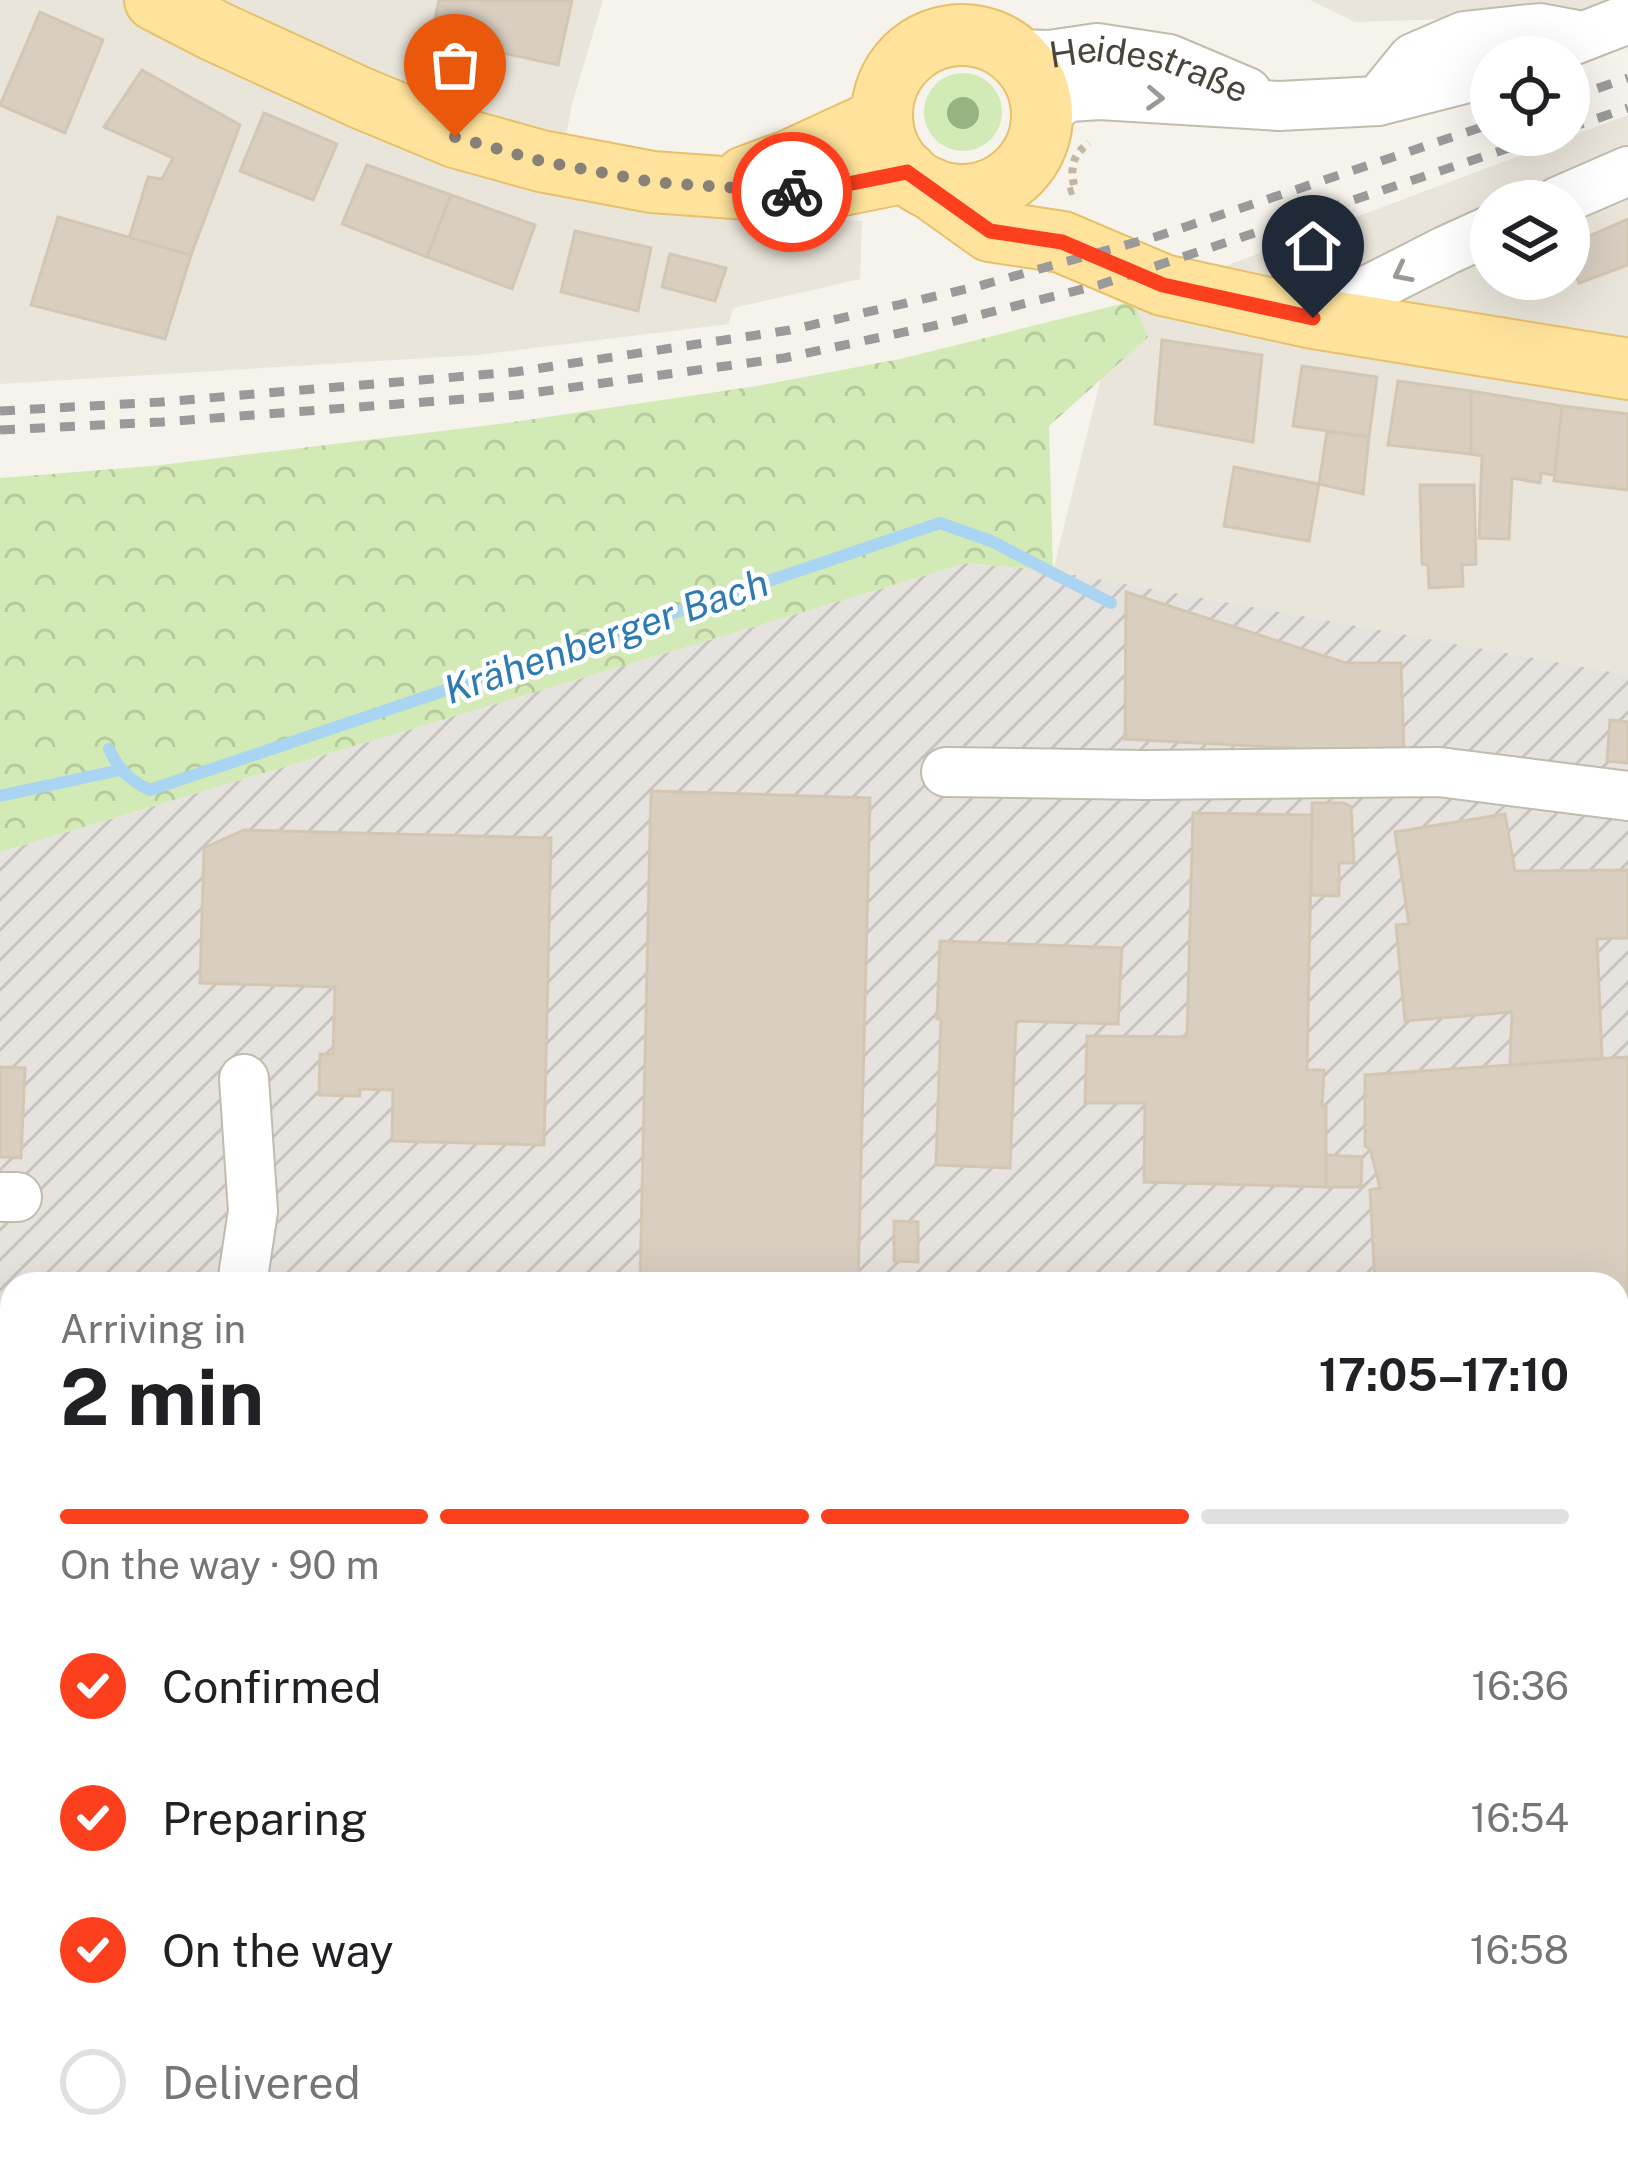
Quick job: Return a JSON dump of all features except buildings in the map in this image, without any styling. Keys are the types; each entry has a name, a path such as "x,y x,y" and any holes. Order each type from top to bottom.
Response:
{"main road":[{"path":"155,0 455,137 652,182 803,193 919,180 958,195 974,194 999,186 1034,139"},
{"path":"1062,242 1029,188 1035,80 1025,64 987,39 960,35 926,44 902,62 885,95 882,118 891,151 919,180 990,231 1062,242 1163,285 1313,318 1628,369"},
{"path":"723,186 882,118"}],"street":[{"path":"1378,101 1414,58 1464,36 1540,28 1583,36 1628,19"},
{"name":"Heidestraße","path":"1014,54 1097,48 1169,59 1280,106"},
{"name":"Heidestraße","path":"1034,139 1069,97 1280,106 1378,101 1470,77"},
{"path":"1590,188 1628,171"},
{"path":"1313,318 1470,240"},
{"path":"946,772 1438,772 1628,796"},
{"path":"244,1079 253,1211 244,1272"}],"shaded area":[{"path":"0,0 603,0 572,104 557,185 668,213 862,221 860,279 733,308 729,324 478,355 0,384"},
{"path":"1310,0 1607,0 1573,15 1355,22"},
{"path":"1628,115 1628,675 1053,571 1119,306 1519,156 1590,156 1590,129"},
{"path":"967,563 1053,571 1628,675 1628,1272 0,1272 0,852"}],"green space":[{"path":"963,73 991,84 1002,112 991,140 963,151 935,140 924,112 935,84"},
{"path":"1133,301 1148,337 1049,426 1053,571 967,563 0,852 0,478 152,466 499,424 757,386 900,359"}],"waterway":[{"name":"Krähenberger Bach","path":"109,749 125,774 150,790 940,523 991,541 1111,603"},
{"path":"0,796 120,770"}],"railway":[{"path":"1590,91 1628,78"},
{"path":"1590,121 1628,108"},
{"path":"0,411 515,372 790,330 975,287 1158,236 1470,131"},
{"path":"0,430 517,395 784,358 1099,285 1485,156"}],"way so far":[{"path":"455,137 541,161 652,182 792,192"}],"route":[{"path":"792,192 907,172 990,231 1062,242 1163,285 1313,318"}]}
